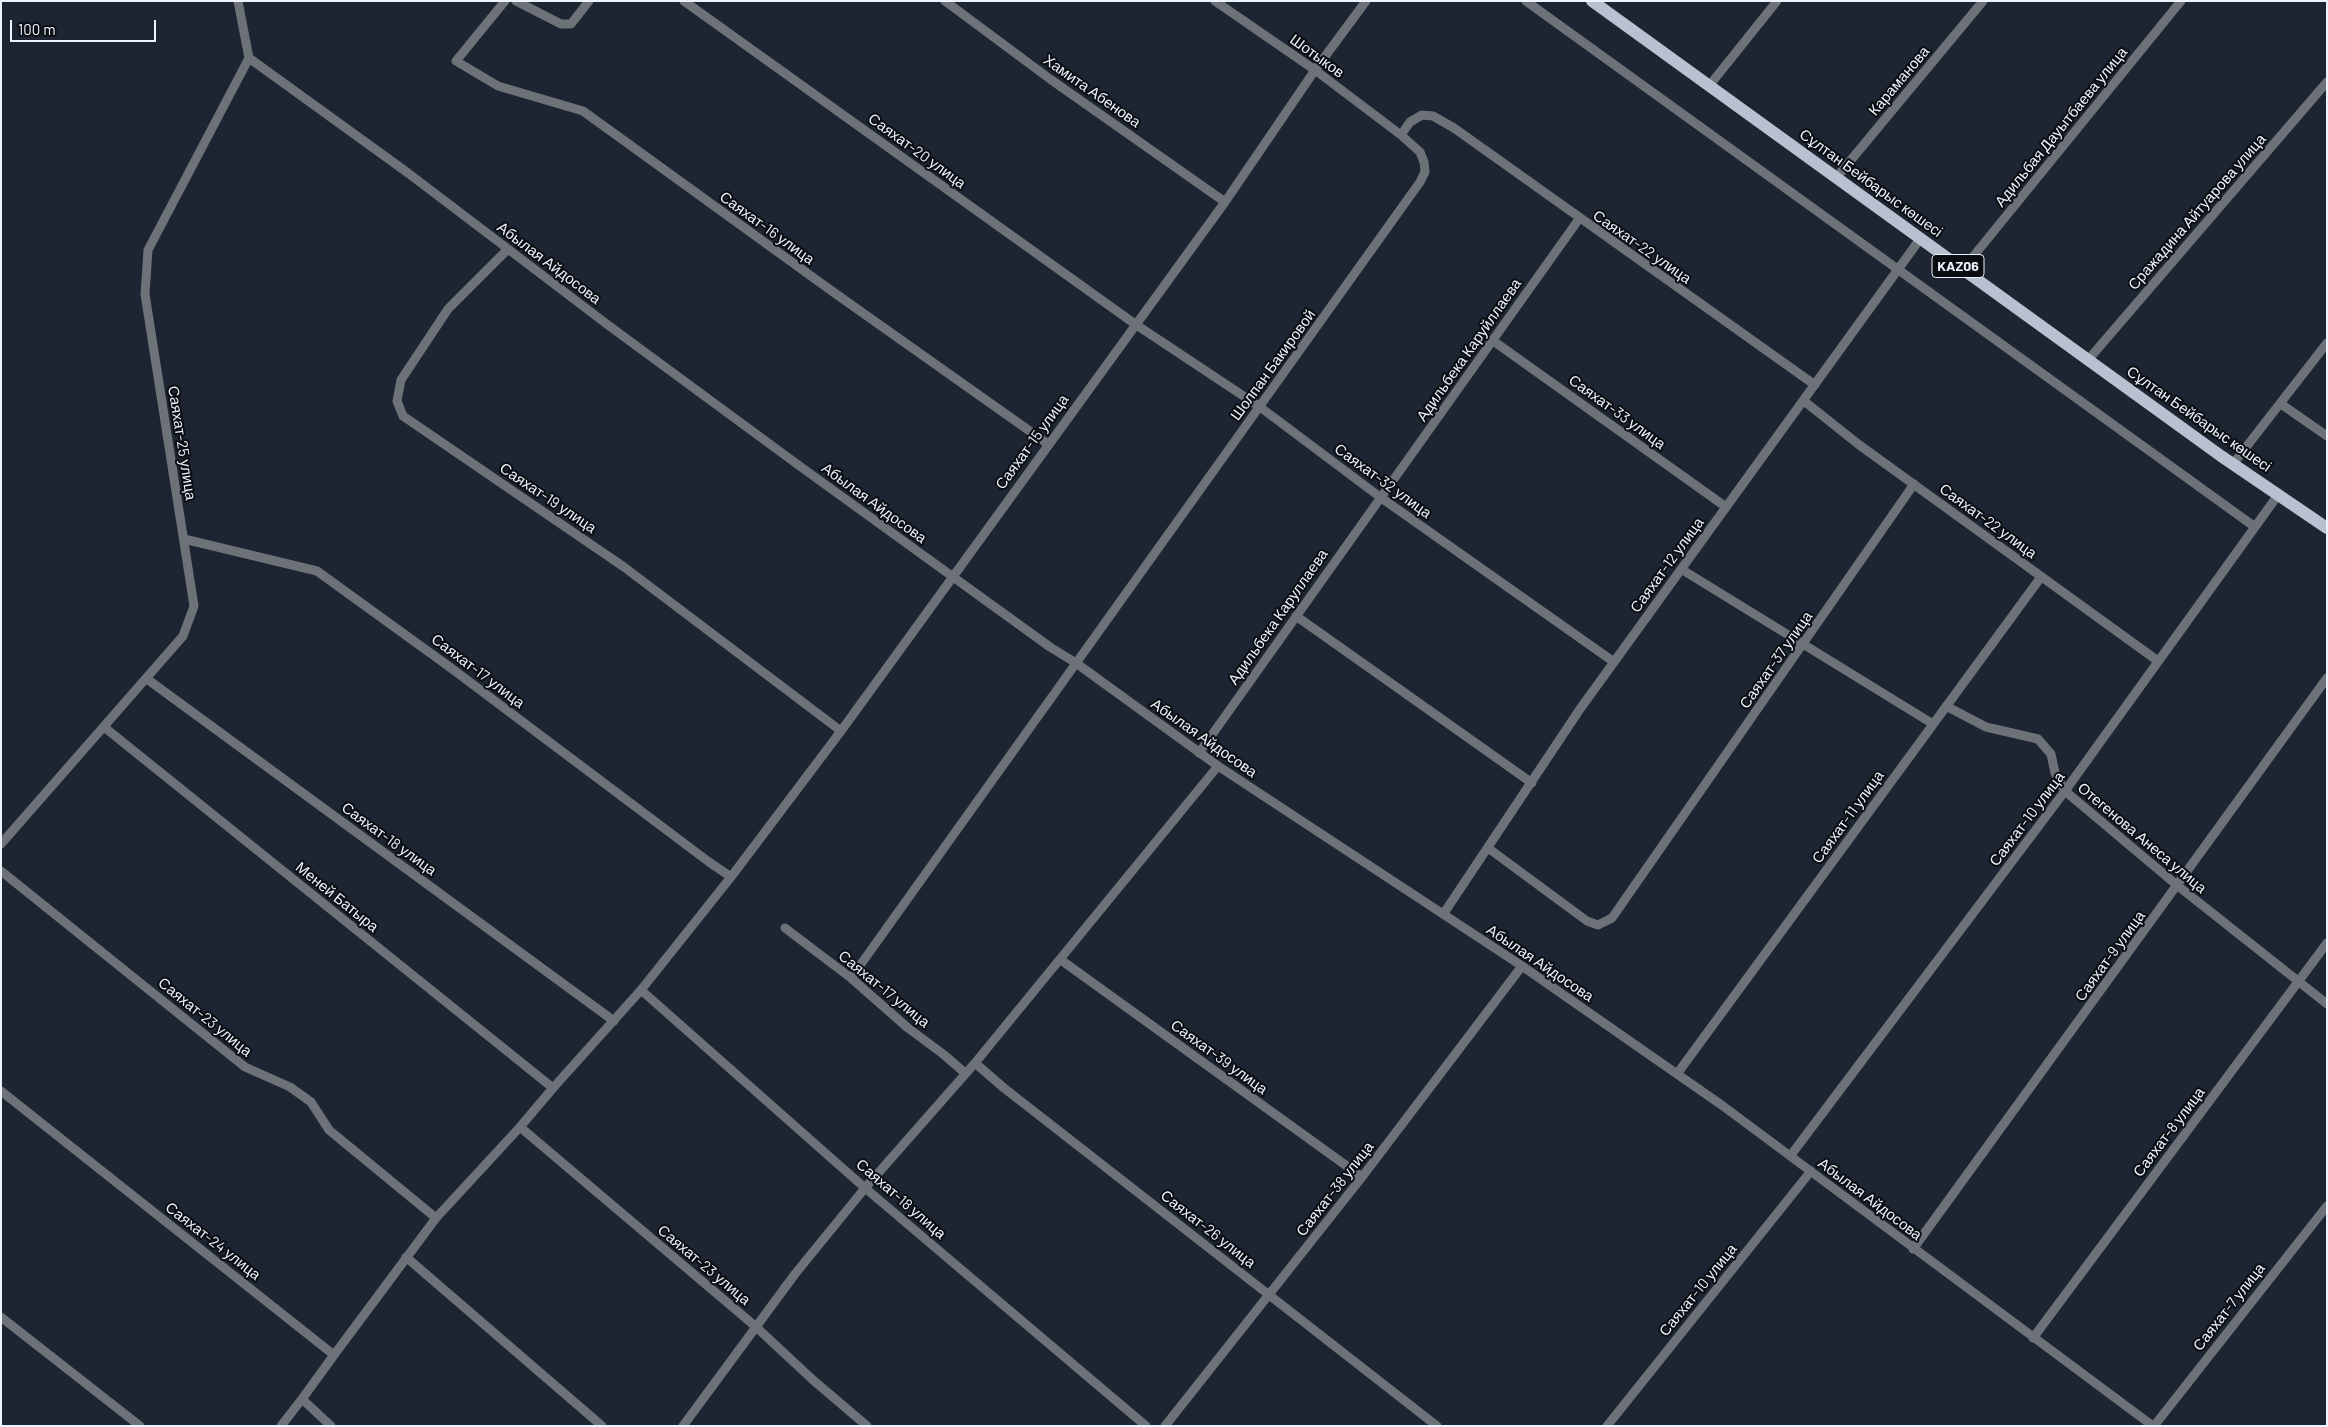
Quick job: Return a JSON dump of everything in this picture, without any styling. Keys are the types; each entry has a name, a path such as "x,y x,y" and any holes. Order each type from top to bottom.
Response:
{"main road":[{"name":"Сұлтан Бейбарыс көшесі","path":"1592,1 2088,360 2327,528"}],"street":[{"path":"238,1 249,58"},
{"name":"Саяхат-16 улица","path":"506,1 456,61 498,86 583,111 828,289 1048,444"},
{"path":"516,1 561,24 571,24 589,1"},
{"name":"Саяхат-20 улица","path":"684,1 1135,324"},
{"name":"Хамита Абенова","path":"944,1 1225,202"},
{"name":"Шотыков","path":"1215,1 1315,70 1401,135"},
{"name":"Саяхат-15 улица","path":"334,1355 436,1218 520,1127 641,990 731,876 841,731 1225,202 1315,70 1366,1"},
{"path":"1526,1 2255,527"},
{"path":"1709,86 1777,1"},
{"name":"Караманова","path":"1836,178 1983,1"},
{"name":"Адильбая Дауытбаева улица","path":"1963,269 2181,1"},
{"name":"Абылая Айдосова","path":"249,58 408,173 785,456 1050,647 1076,663 1218,766 1444,913 1677,1074 1791,1155 1913,1249 2153,1426"},
{"name":"Саяхат-25 улица","path":"1,844 184,636 194,606 145,294 148,250 249,58"},
{"name":"Сражадина Айтуарова улица","path":"2088,360 2327,82"},
{"name":"Саяхат-22 улица","path":"1401,135 1410,122 1422,115 1433,116 1454,128 1815,386"},
{"name":"Шолпан Бакировой","path":"851,978 1420,182 1425,172 1420,152 1401,135"},
{"name":"Адильбека Каруйллаева","path":"1380,497 1579,219"},
{"name":"Саяхат-12 улица","path":"1444,913 1580,709 1920,238"},
{"name":"Саяхат-19 улица","path":"508,249 448,309 401,380 397,401 403,416 624,567 841,731"},
{"name":"Саяхат-32 улица","path":"1135,324 1260,407 1380,497 1614,662"},
{"name":"Саяхат-33 улица","path":"1492,340 1726,507"},
{"path":"2234,464 2327,343"},
{"name":"Саяхат-22 улица","path":"1804,401 1914,484 2158,661"},
{"path":"2281,404 2327,436"},
{"name":"Саяхат-37 улица","path":"1488,848 1587,921 1598,926 1612,918 1660,852 1914,484"},
{"name":"Саяхат-10 улица","path":"1791,1155 2065,791 2278,495"},
{"name":"Адильбека Каруллаева","path":"1199,753 1380,497"},
{"name":"Саяхат-17 улица","path":"184,538 317,571 451,668 709,862 731,876"},
{"path":"1680,570 1932,724"},
{"name":"Саяхат-11 улица","path":"1677,1074 2041,577"},
{"path":"1296,616 1532,783"},
{"name":"Саяхат-9 улица","path":"1913,1249 2327,678"},
{"name":"Саяхат-18 улица","path":"147,679 614,1021"},
{"name":"Отегенова Анеса улица","path":"1946,706 1986,727 2038,739 2051,754 2055,774 2065,791 2178,886 2327,1004"},
{"name":"Меней Батыра","path":"104,727 553,1088"},
{"path":"683,1426 755,1326 865,1188 975,1063 1218,766"},
{"name":"Саяхат-23 улица","path":"1,871 245,1067 290,1087 311,1102 329,1130 436,1218"},
{"name":"Саяхат-17 улица","path":"785,928 851,978 908,1028 965,1073"},
{"name":"Саяхат-8 улица","path":"2033,1338 2327,943"},
{"name":"Саяхат-39 улица","path":"1061,960 1362,1177"},
{"name":"Саяхат-38 улица","path":"1165,1426 1362,1177 1522,966"},
{"name":"Саяхат-18 улица","path":"641,990 865,1188 1146,1426"},
{"name":"Саяхат-26 улица","path":"975,1063 1004,1088 1437,1426"},
{"name":"Саяхат-24 улица","path":"1,1091 334,1355"},
{"name":"Саяхат-23 улица","path":"520,1127 755,1326 813,1380 867,1426"},
{"name":"Саяхат-10 улица","path":"1607,1426 1810,1171"},
{"name":"Саяхат-7 улица","path":"2153,1426 2327,1206"},
{"path":"406,1256 602,1426"},
{"path":"1,1317 140,1426"},
{"path":"281,1426 334,1355"},
{"path":"302,1399 332,1426"}]}
